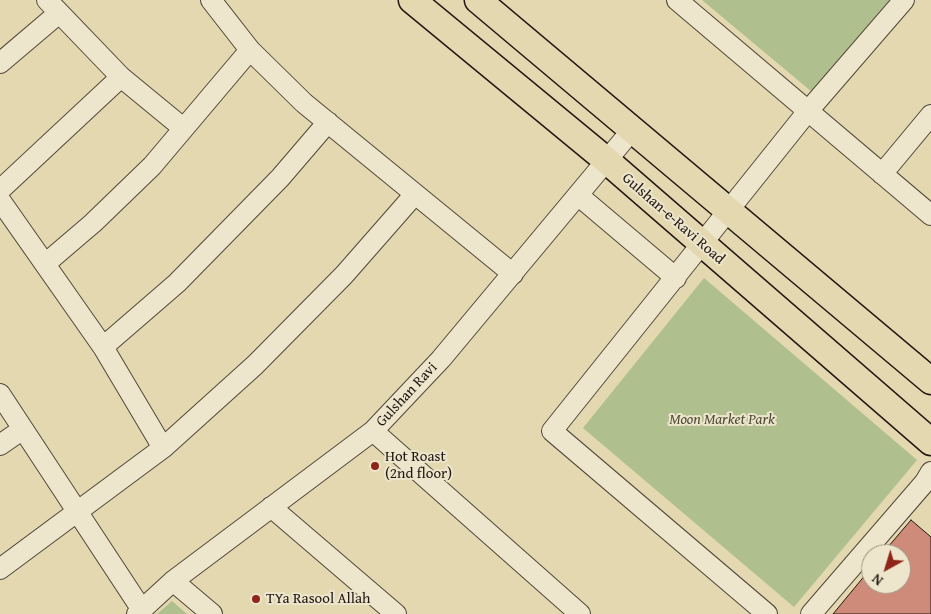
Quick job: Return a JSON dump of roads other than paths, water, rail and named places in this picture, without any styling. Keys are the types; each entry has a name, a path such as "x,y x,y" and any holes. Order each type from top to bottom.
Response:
{"main road":[{"name":"Gulshan-e-Ravi Road","path":"412,0 606,160 931,442"},
{"path":"478,0 931,382"}],"street":[{"path":"211,0 250,50 304,103 513,274"},
{"path":"767,614 552,431 808,111 904,0"},
{"path":"681,1 931,215"},
{"path":"0,63 53,7 121,77 183,128"},
{"path":"45,264 93,223 152,166 250,50"},
{"path":"0,190 121,77"},
{"path":"882,174 931,115"},
{"path":"103,347 184,276 280,178 328,122"},
{"name":"Gulshan Ravi","path":"140,612 173,581 373,431 441,358 579,196 632,130"},
{"path":"0,569 163,448 255,365 344,275 415,194"},
{"path":"579,196 676,278"},
{"path":"0,200 103,347 163,448"},
{"path":"0,394 78,511 140,612"},
{"path":"0,445 23,429"},
{"path":"373,431 580,614"},
{"path":"811,614 925,482 931,472"},
{"path":"271,507 383,610"},
{"path":"173,581 212,614"}],"place":[{"name":"Hot Roast (2nd floor)","path":"375,466"},
{"name":"TYa Rasool Allah","path":"256,599"}],"park label":[{"name":"Moon Market Park","path":"722,420"}]}
